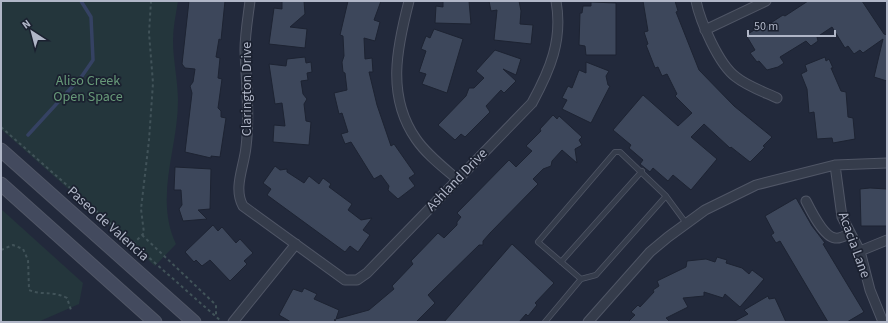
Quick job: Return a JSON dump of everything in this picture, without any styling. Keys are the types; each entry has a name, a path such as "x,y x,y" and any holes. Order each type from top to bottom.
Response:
{"main road":[{"name":"Paseo de Valencia","path":"1,150 194,322"},
{"path":"1,184 155,322"}],"street":[{"name":"Clarington Drive","path":"250,1 245,48 249,126 245,157 237,190 239,199 243,206 296,244"},
{"path":"409,1 396,56 396,83 402,113 416,138 431,156 457,180"},
{"name":"Ashland Drive","path":"296,244 345,280 357,280 367,274 532,103 547,75 558,41 556,1"},
{"path":"696,1 705,30 718,54 735,77 777,98"},
{"path":"705,30 766,1"},
{"path":"588,322 650,252 686,223 706,210 756,185 835,165 887,163"},
{"name":"Acacia Lane","path":"835,165 842,217 860,251 870,290 883,322"},
{"path":"806,201 825,231 831,236 840,238 850,233"},
{"path":"860,251 887,240"},
{"path":"233,322 296,244"}],"lane":[{"path":"581,279 538,242 616,152 620,152 642,171 666,196 686,223"},
{"path":"561,262 642,171"},
{"path":"545,322 581,279 596,275 666,196"}],"path":[{"path":"133,244 144,233 141,209 149,140 153,83 149,33 151,1"},
{"path":"1,127 216,315 222,322"},
{"path":"142,235 216,305 216,315"},
{"path":"1,250 13,245 23,249 28,260 29,290 37,293 51,292 62,295 67,298 71,310"}],"green space":[{"name":"Aliso Creek Open Space","path":"1,1 178,1 173,40 178,93 177,119 167,191 167,209 170,226 176,244 155,266 1,129"},
{"path":"1,209 83,283 79,304 38,322 1,322"}],"building":[{"path":"189,1 225,1 221,40 219,39 216,57 220,58 218,78 222,79 218,108 221,111 221,117 226,118 220,157 211,156 211,158 185,152 192,93 190,86 193,82 195,69 185,68 182,64"},
{"path":"282,1 304,1 305,14 290,27 307,29 305,48 269,44 274,8 282,9"},
{"path":"348,1 381,1 374,20 380,22 375,41 364,38 365,59 372,58 373,72 369,72 377,105 391,146 394,144 415,174 409,178 415,186 398,199 388,190 389,186 381,175 374,179 351,142 345,144 341,134 348,132 342,113 339,114 334,93 347,90 342,62 344,56 343,36 340,35"},
{"path":"443,1 469,1 471,24 435,23 436,6 443,7"},
{"path":"489,1 519,1 521,11 520,24 533,25 531,44 494,40 497,10 491,11"},
{"path":"643,1 675,1 678,11 676,12 699,70 734,106 772,137 763,146 765,147 750,162 731,147 730,148 704,124 691,137 717,159 691,190 673,175 668,181 653,168 650,172 640,164 643,160 629,148 631,145 613,130 643,95 678,126 692,113 675,96 677,94 667,74 662,76 658,67 655,68 646,45 648,44 644,32 648,31"},
{"path":"808,1 862,1 884,34 887,35 887,81 874,77 883,39 863,53 860,50 854,54 848,46 845,48 832,27 817,37 818,41 811,46 806,41 780,57 784,63 778,67 767,70 759,61 757,62 750,53 755,50 746,35 761,26 763,28 783,15 785,16"},
{"path":"591,2 616,3 616,55 586,55 585,46 579,45 580,13 582,13 583,6 591,6"},
{"path":"434,29 463,39 447,93 422,84 426,74 419,72 426,51 421,49 426,36 430,38"},
{"path":"495,50 521,59 516,75 503,69 516,81 504,93 501,90 486,106 490,112 465,137 461,134 455,140 438,125 466,96 469,88 474,88 484,78 476,71"},
{"path":"305,57 306,63 311,62 312,72 307,73 308,80 301,81 303,94 307,99 304,104 306,121 311,122 309,145 273,142 274,125 285,126 282,103 275,104 269,64 286,66 287,59"},
{"path":"825,57 826,61 829,59 833,68 831,68 841,91 846,92 848,117 853,118 855,139 833,143 832,138 817,139 814,112 809,113 807,89 801,74 807,71 805,65"},
{"path":"586,62 609,71 606,76 608,85 610,86 591,123 562,109 567,100 562,98 568,86 572,88 579,70 586,73"},
{"path":"553,115 557,119 559,116 582,137 579,140 582,145 575,149 577,163 562,150 552,161 551,166 543,169 533,179 538,184 490,233 483,241 483,245 479,245 428,295 435,303 416,322 336,322 335,319 334,322 291,322 279,315 293,289 302,292 304,288 317,294 314,299 339,310 336,319 369,310 394,289 392,286 413,264 411,261 438,233 444,238 457,225 457,222 461,217 457,213 509,160 516,167 532,151 526,146 541,131 540,129"},
{"path":"275,166 280,170 287,169 287,172 304,183 309,176 319,184 323,178 331,184 329,187 352,204 348,210 361,220 372,218 363,230 370,235 358,252 350,246 345,252 267,195 271,189 263,183"},
{"path":"175,167 211,169 210,209 198,210 207,219 183,221 179,209 182,205 181,190 174,190"},
{"path":"860,189 887,189 887,226 861,226"},
{"path":"796,198 812,226 825,243 823,244 864,312 847,322 828,322 780,241 776,243 771,235 774,233 765,216"},
{"path":"213,225 218,231 222,227 236,243 240,239 253,253 244,261 247,264 230,281 210,260 202,266 196,260 194,262 185,252"},
{"path":"512,244 554,283 535,303 537,305 528,316 526,314 519,322 444,322"},
{"path":"717,257 727,260 726,263 742,268 749,274 752,270 764,279 740,307 725,294 723,298 704,292 704,296 683,298 688,307 666,318 670,322 628,322 635,315 631,312 638,305 640,307 654,292 653,290 659,286 657,281 686,267 687,261 706,259 715,262"},
{"path":"768,296 769,299 775,298 786,322 733,322 748,314 744,310"}],"waterway":[{"path":"28,135 82,76 93,60 91,17 81,1"}]}
